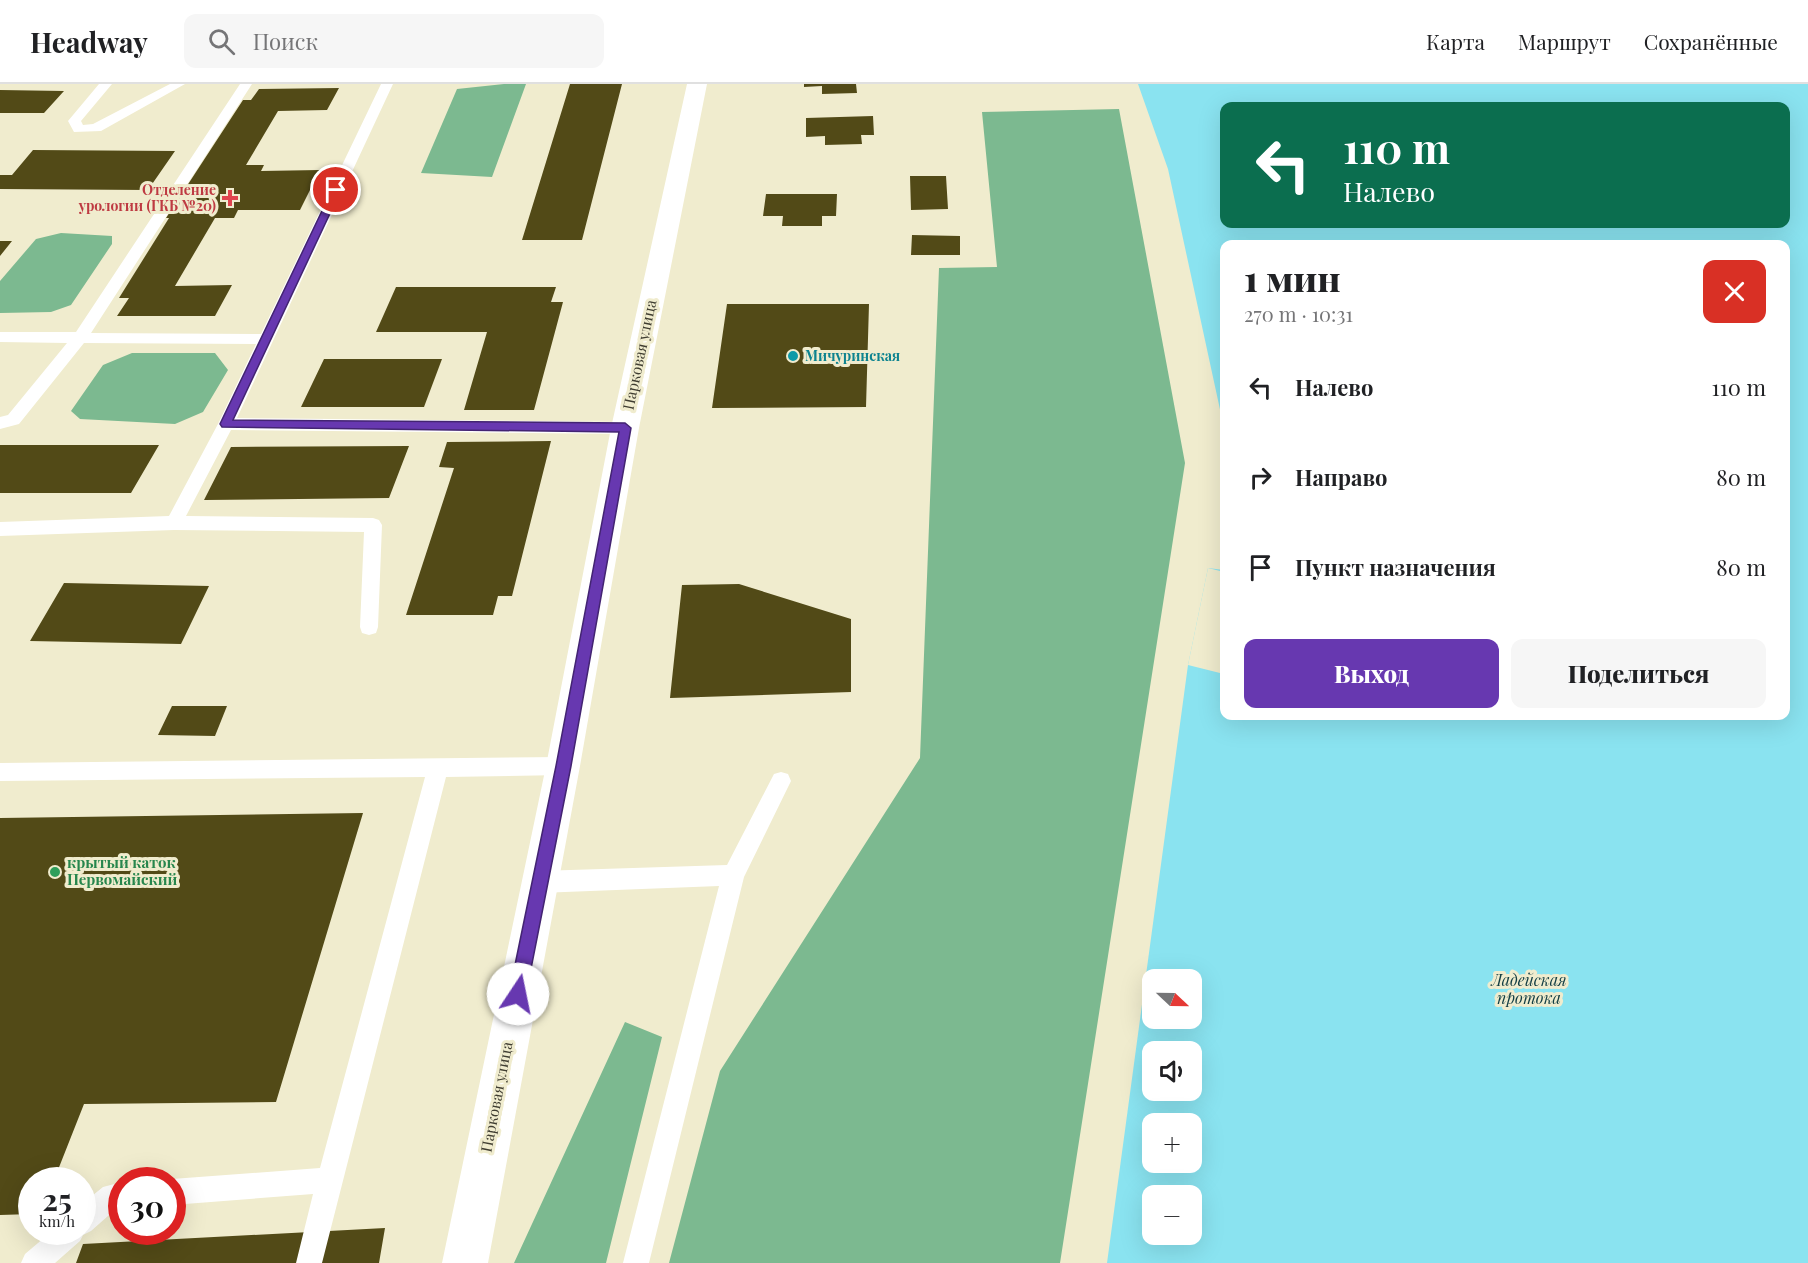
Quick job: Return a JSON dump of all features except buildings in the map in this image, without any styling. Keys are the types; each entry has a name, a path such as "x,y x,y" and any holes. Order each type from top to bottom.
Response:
{"street":[{"name":"Парковая улица","path":"465,1263 563,766 625,428 697,84"}],"lane":[{"path":"105,84 74,121 79,129 103,124 179,84"},
{"path":"0,423 12,420 81,336 246,84"},
{"path":"174,523 226,424 387,84"},
{"path":"0,337 265,339"},
{"path":"226,424 625,428"},
{"path":"0,529 174,523 373,525 369,627"},
{"path":"0,772 563,766"},
{"path":"309,1263 438,768"},
{"path":"636,1263 733,875 781,781"},
{"path":"539,882 733,875"},
{"path":"186,1191 330,1180"},
{"path":"96,1210 108,1199"},
{"path":"34,1263 55,1245"}],"green space":[{"path":"526,84 492,177 421,173 457,89"},
{"path":"1119,109 1185,463 1060,1263 669,1263 720,1071 920,758 939,268 997,267 982,112"},
{"path":"61,233 112,236 112,244 71,305 51,312 0,313 0,281 36,239"},
{"path":"132,353 215,353 228,370 203,412 175,424 80,419 71,411 103,365"},
{"path":"625,1022 662,1037 606,1263 514,1263"}],"water":[{"name":"Ладейская протока","path":"1138,84 1808,84 1808,1263 1107,1263 1142,1005 1142,1029 1202,1029 1202,969 1147,969 1188,665 1208,568 1220,570 1220,720 1790,720 1790,240 1220,240 1220,410 1168,169"}],"pier":[{"path":"1208,568 1220,571 1220,673 1188,665"}],"place":[{"name":"Отделение урологии (ГКБ №20)","path":"230,198"},
{"name":"Мичуринская","path":"793,356"},
{"name":"крытый каток Первомайский","path":"55,872"}],"route":[{"path":"336,190 226,424 625,428 563,766 518,994"}]}
